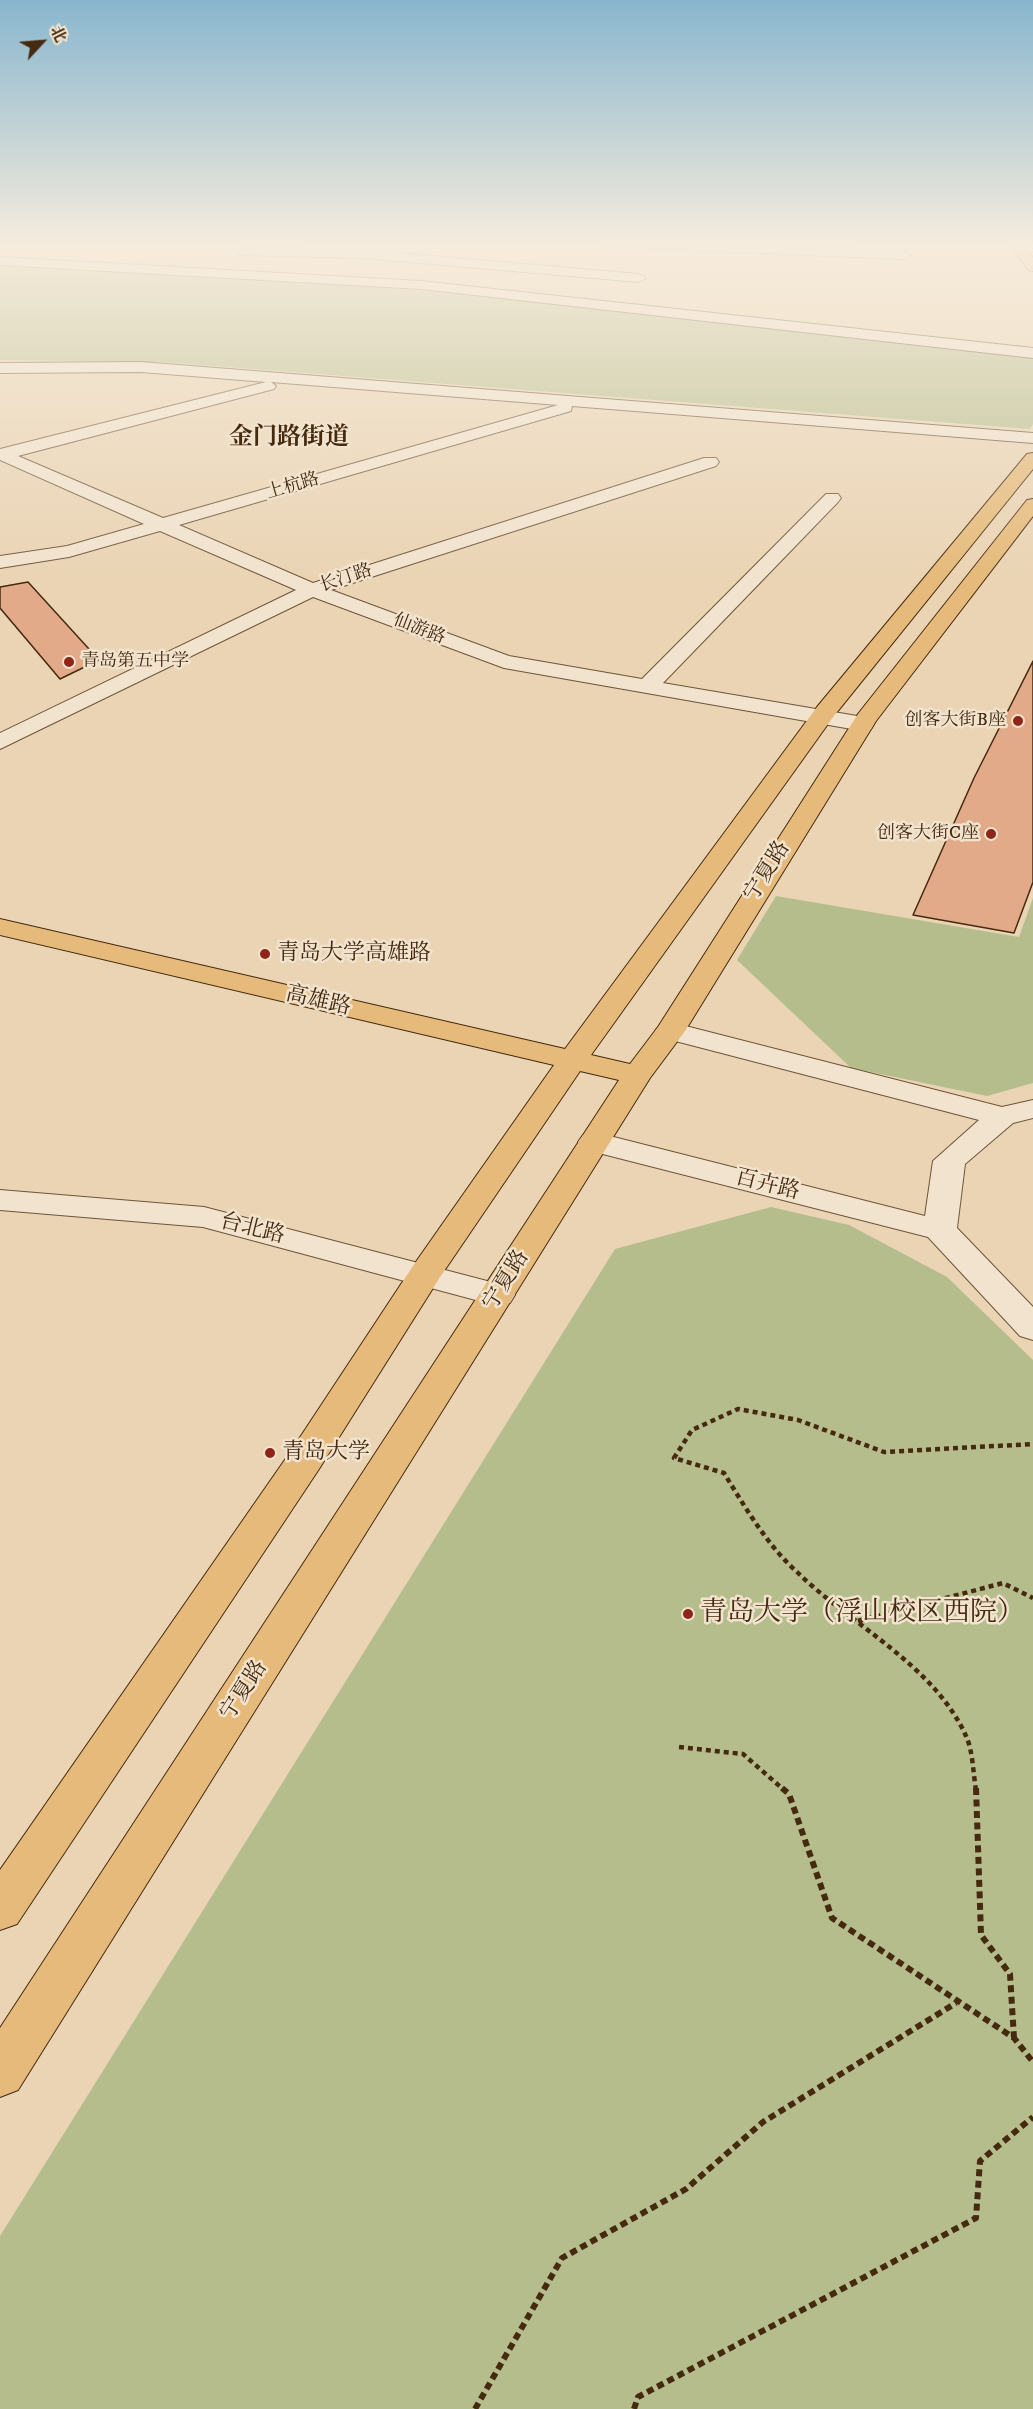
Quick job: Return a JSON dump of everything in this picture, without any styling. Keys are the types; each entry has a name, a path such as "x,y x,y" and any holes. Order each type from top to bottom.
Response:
{"main road":[{"name":"宁夏路","path":"0,1909 305,1460 424,1274 571,1062 821,718 1033,458"},
{"name":"宁夏路","path":"0,2073 637,1075 670,1031 862,724 1033,504"},
{"name":"高雄路","path":"0,927 571,1062 637,1075"}],"street":[{"path":"0,368 141,367 1033,438"},
{"path":"0,454 293,380"},
{"name":"上杭路","path":"0,562 69,551 584,403"},
{"name":"仙游路","path":"0,454 312,590 504,662 862,724"},
{"name":"长汀路","path":"0,742 312,590 710,462"},
{"path":"647,687 832,498"},
{"path":"670,1031 1002,1116 1033,1109"},
{"path":"1002,1116 949,1161 940,1230 1033,1328"},
{"name":"百卉路","path":"594,1142 940,1230"},
{"name":"台北路","path":"0,1200 204,1217 498,1295"}],"path":[{"path":"1014,2038 1010,1974 981,1935 977,1796 967,1737 938,1691 858,1621 796,1572 753,1519 724,1473 674,1458 692,1430 738,1408 798,1420 884,1452 1033,1444"},
{"path":"858,1621 1003,1583 1033,1598"},
{"path":"679,1747 742,1754 789,1794 832,1918 956,2002 1014,2038 1033,2062"},
{"path":"475,2409 562,2258 686,2189 763,2122 956,2002"},
{"path":"634,2409 638,2397 976,2218 980,2161 1033,2117"}],"green space":[{"path":"0,355 1011,355 1033,358 1033,424 1030,429 162,362 0,360"},
{"path":"776,896 1019,937 1033,898 1033,1083 987,1096 851,1068 737,960"},
{"name":"青岛大学（浮山校区西院）","path":"771,1207 849,1225 947,1277 1033,1360 1033,2409 0,2409 0,2236 615,1249"}],"building":[{"path":"28,582 99,660 60,679 0,608 0,587"},
{"name":"创客大街C座","path":"1033,661 1033,882 1014,933 913,915 974,778"}],"place":[{"name":"青岛第五中学","path":"69,662"},
{"name":"创客大街B座","path":"1018,721"},
{"name":"创客大街C座","path":"991,834"},
{"name":"青岛大学高雄路","path":"265,954"},
{"name":"青岛大学","path":"270,1453"},
{"name":"青岛大学（浮山校区西院）","path":"688,1614"}],"district":[{"name":"金门路街道","path":"289,439"}]}
